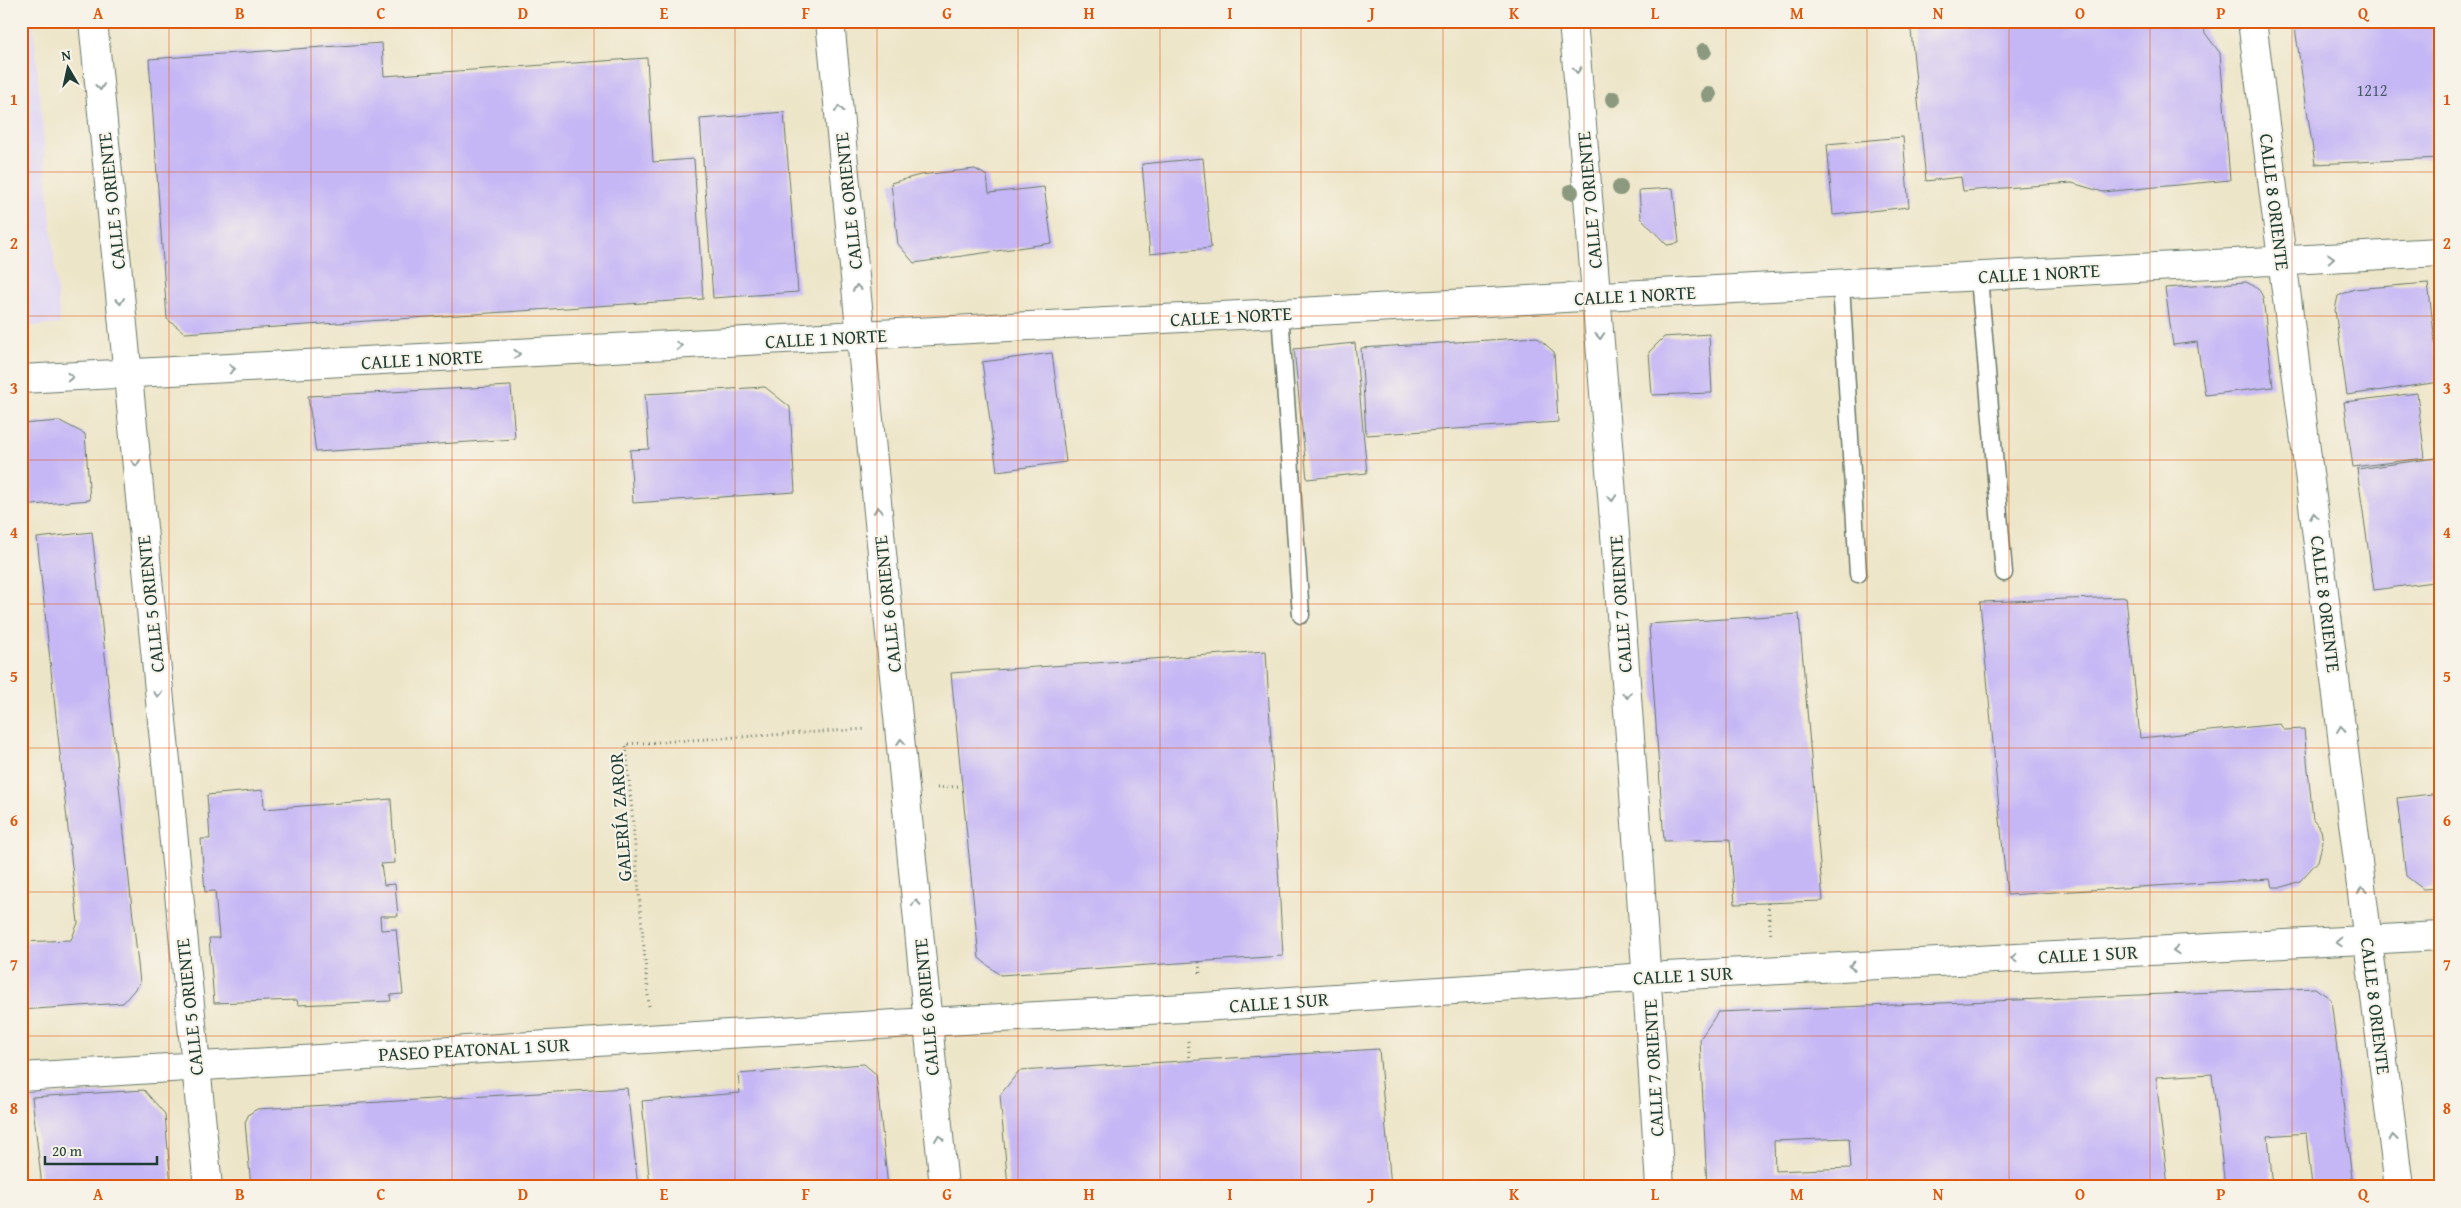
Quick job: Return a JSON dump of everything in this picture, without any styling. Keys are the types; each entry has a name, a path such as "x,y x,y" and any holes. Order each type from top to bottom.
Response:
{"main road":[{"name":"CALLE 5 ORIENTE","path":"93,21 194,1066 208,1187"},
{"name":"CALLE 6 ORIENTE","path":"830,21 944,1187"},
{"name":"CALLE 7 ORIENTE","path":"1573,21 1597,296 1647,977 1660,1187"},
{"name":"CALLE 8 ORIENTE","path":"2252,21 2399,1187"},
{"name":"CALLE 1 NORTE","path":"21,379 128,375 2440,252"},
{"name":"CALLE 1 SUR","path":"928,1022 1203,1007 1647,977 2440,936"},
{"name":"PASEO PEATONAL 1 SUR","path":"21,1076 928,1022"}],"lane":[{"path":"1979,277 2004,573"},
{"path":"1840,284 1858,574"},
{"path":"1280,313 1301,615"}],"path":[{"name":"GALERÍA ZAROR","path":"652,1038 626,744 899,727"}],"shaded area":[{"path":"21,21 33,21 60,324 21,327"}],"building":[{"path":"1910,21 2203,21 2205,33 2220,53 2230,180 2103,192 2072,183 1963,191 1961,177 1926,181"},
{"path":"2294,21 2440,21 2440,158 2315,164"},
{"path":"382,43 384,76 647,58 653,162 694,159 703,299 185,333 167,319 149,59"},
{"path":"784,112 798,292 713,298 700,119"},
{"path":"1903,137 1909,207 1833,215 1827,144"},
{"path":"1203,158 1211,248 1150,254 1142,164"},
{"path":"975,169 987,176 989,193 1044,187 1052,243 914,263 898,244 891,183 920,175"},
{"path":"1673,188 1679,243 1667,245 1641,218 1639,190"},
{"path":"2246,282 2258,288 2263,297 2273,387 2205,395 2197,342 2173,345 2165,288"},
{"path":"2428,283 2440,382 2347,395 2335,310 2338,296 2354,289"},
{"path":"1709,334 1712,393 1652,395 1649,352 1664,337"},
{"path":"1537,337 1554,352 1558,422 1366,435 1361,348"},
{"path":"1355,343 1367,473 1307,479 1294,349"},
{"path":"1052,353 1066,462 997,471 982,362"},
{"path":"511,386 515,439 316,452 308,396"},
{"path":"765,387 790,407 795,492 633,503 630,450 649,449 645,394"},
{"path":"2417,393 2425,458 2353,467 2344,402"},
{"path":"60,421 85,434 90,500 21,506 21,424"},
{"path":"2436,458 2440,484 2440,581 2374,590 2357,469"},
{"path":"92,532 140,983 123,1003 21,1010 21,942 71,940 78,923 37,538"},
{"path":"2126,597 2140,738 2280,724 2284,730 2304,729 2313,820 2321,830 2323,841 2318,861 2300,881 2283,887 2272,887 2270,879 2007,895 1980,602"},
{"path":"1799,614 1823,901 1735,904 1730,839 1664,841 1649,624"},
{"path":"1266,651 1283,956 1000,975 979,958 951,673"},
{"path":"263,790 264,809 391,799 395,863 381,864 384,885 395,884 398,916 380,916 381,930 396,929 403,994 390,995 391,1001 298,1005 297,1000 214,1003 209,938 219,938 215,891 205,892 201,839 210,839 207,795"},
{"path":"2440,793 2440,888 2423,889 2406,876 2397,798"},
{"path":"2315,988 2331,999 2353,1187 2312,1187 2306,1133 2268,1136 2273,1187 2225,1187 2212,1074 2156,1077 2168,1187 1707,1187 1700,1039 1718,1012","holes":["1849,1138 1851,1168 1775,1171 1774,1141"]},
{"path":"1379,1049 1391,1187 1008,1187 1000,1095 1019,1071"},
{"path":"864,1064 876,1074 888,1187 650,1187 642,1101 740,1093 738,1074"},
{"path":"627,1088 638,1187 251,1187 245,1122 249,1114 257,1109"},
{"path":"144,1090 165,1114 171,1187 42,1187 32,1097"}]}
